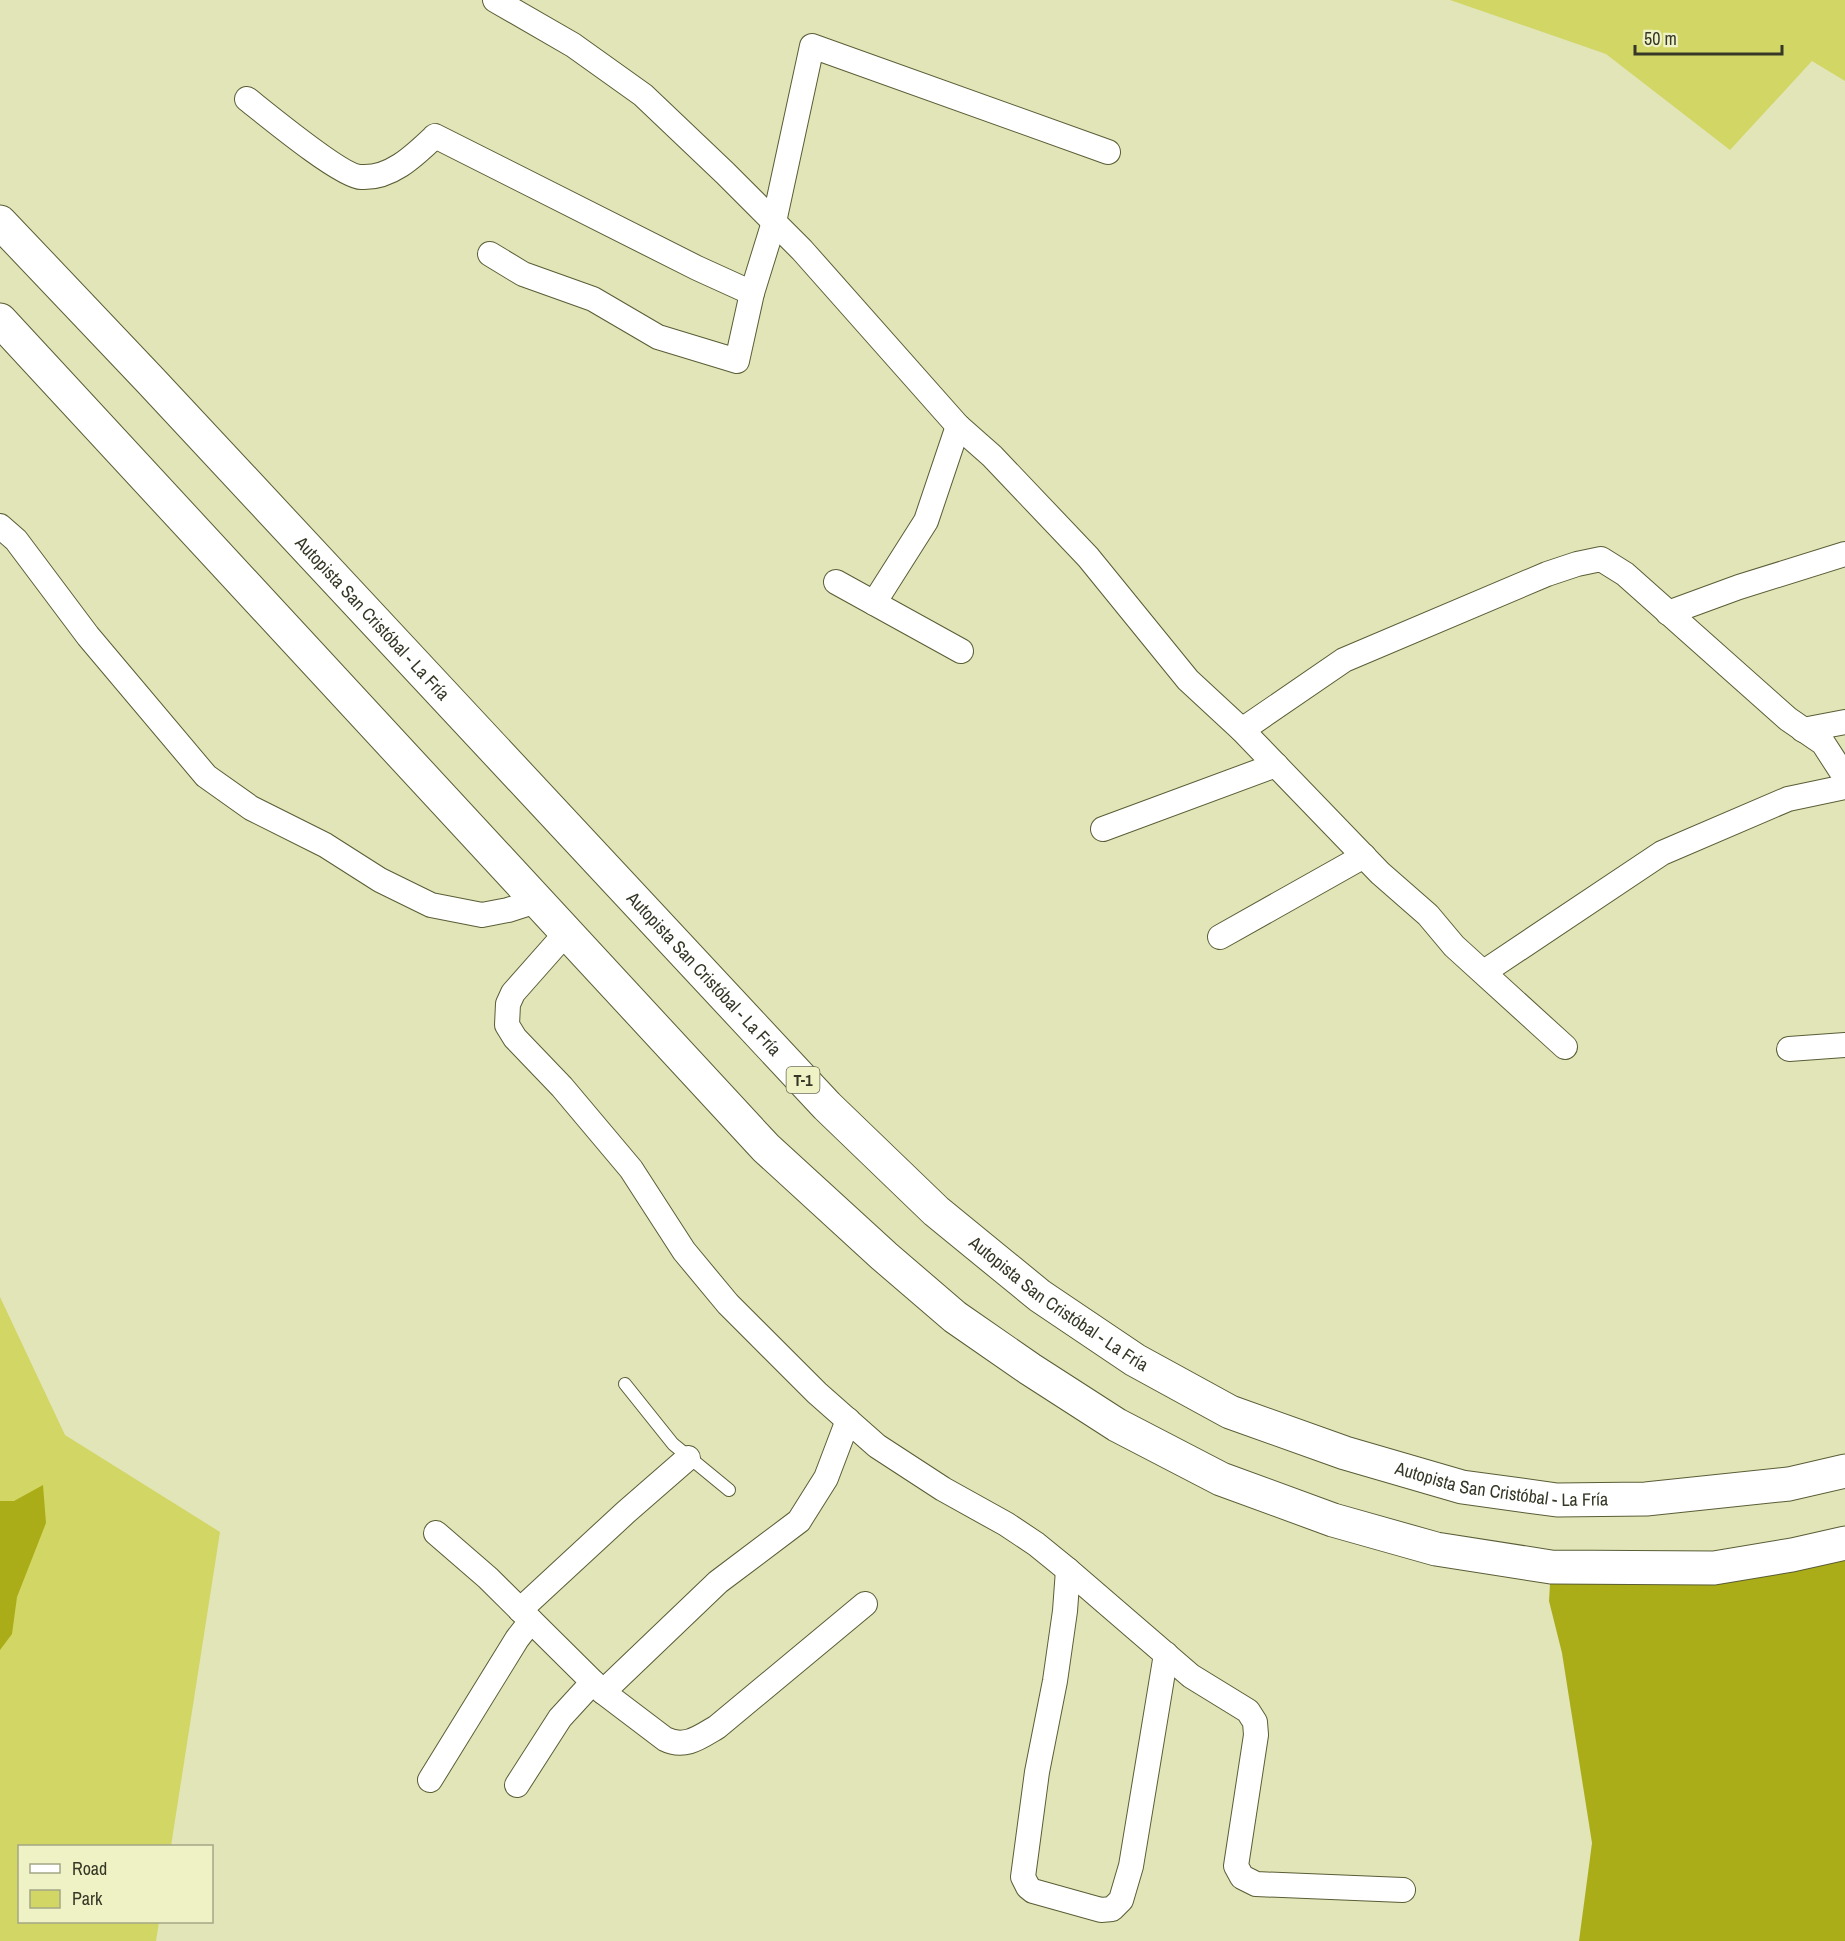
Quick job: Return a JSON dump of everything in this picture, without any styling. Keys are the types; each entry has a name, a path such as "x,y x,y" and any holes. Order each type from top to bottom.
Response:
{"highway":[{"name":"Autopista San Cristóbal - La Fría","path":"0,222 827,1106 936,1212 1040,1296 1135,1360 1230,1412 1345,1453 1462,1487 1557,1500 1646,1499 1789,1484 1845,1471"},
{"path":"0,320 766,1148 884,1256 956,1317 1030,1369 1117,1425 1221,1479 1333,1520 1436,1549 1551,1567 1714,1568 1792,1555 1845,1543"}],"street":[{"path":"495,0 573,45 643,95 774,222 802,250 958,426 992,456 1088,557 1188,680 1242,730 1364,855 1428,915 1454,946 1565,1047"},
{"path":"490,254 522,274 593,299 658,338 737,361 752,293 774,222 812,46 1108,152"},
{"path":"247,99 335,166 359,178 385,173 410,160 435,136 697,268 752,293"},
{"path":"874,603 926,520 958,426"},
{"path":"0,526 16,540 88,636 206,776 251,807 325,845 380,880 431,904 482,915 536,901"},
{"path":"1668,613 1739,587 1845,554"},
{"path":"1242,730 1344,660 1547,574 1576,564 1601,559 1625,574 1788,719 1823,743 1845,777"},
{"path":"836,582 961,651"},
{"path":"1803,730 1845,722"},
{"path":"1103,829 1276,765"},
{"path":"1484,972 1662,853 1788,799 1845,787"},
{"path":"1220,937 1364,855"},
{"path":"566,933 513,993 507,1014 507,1025 515,1038 562,1087 631,1169 684,1251 728,1304 876,1446 943,1489 1006,1524 1068,1570 1191,1676 1248,1711 1255,1722 1256,1735 1236,1866 1242,1877 1256,1884 1403,1890"},
{"path":"1790,1049 1845,1045"},
{"path":"517,1785 560,1718 718,1582 799,1521 826,1478 848,1420"},
{"path":"430,1780 517,1639 525,1616 626,1512 688,1458"},
{"path":"436,1533 488,1578 598,1687 665,1739 677,1743 692,1742 717,1726 865,1604"},
{"path":"1068,1570 1055,1681 1037,1772 1023,1876 1028,1887 1034,1891 1101,1910 1112,1909 1121,1900 1131,1866 1166,1654"}],"lane":[{"path":"625,1384 663,1433 688,1458 705,1468 729,1490"}],"green space":[{"path":"1450,0 1845,0 1845,81 1812,61 1730,150 1606,54"},
{"path":"0,1297 65,1435 220,1532 171,1845 18,1845 18,1923 159,1923 156,1941 0,1941"}],"shaded area":[{"path":"43,1485 46,1523 17,1597 12,1634 0,1650 0,1501 14,1501"},
{"path":"1845,1543 1845,1941 1579,1941 1592,1843 1562,1653 1549,1601 1551,1567"}]}
